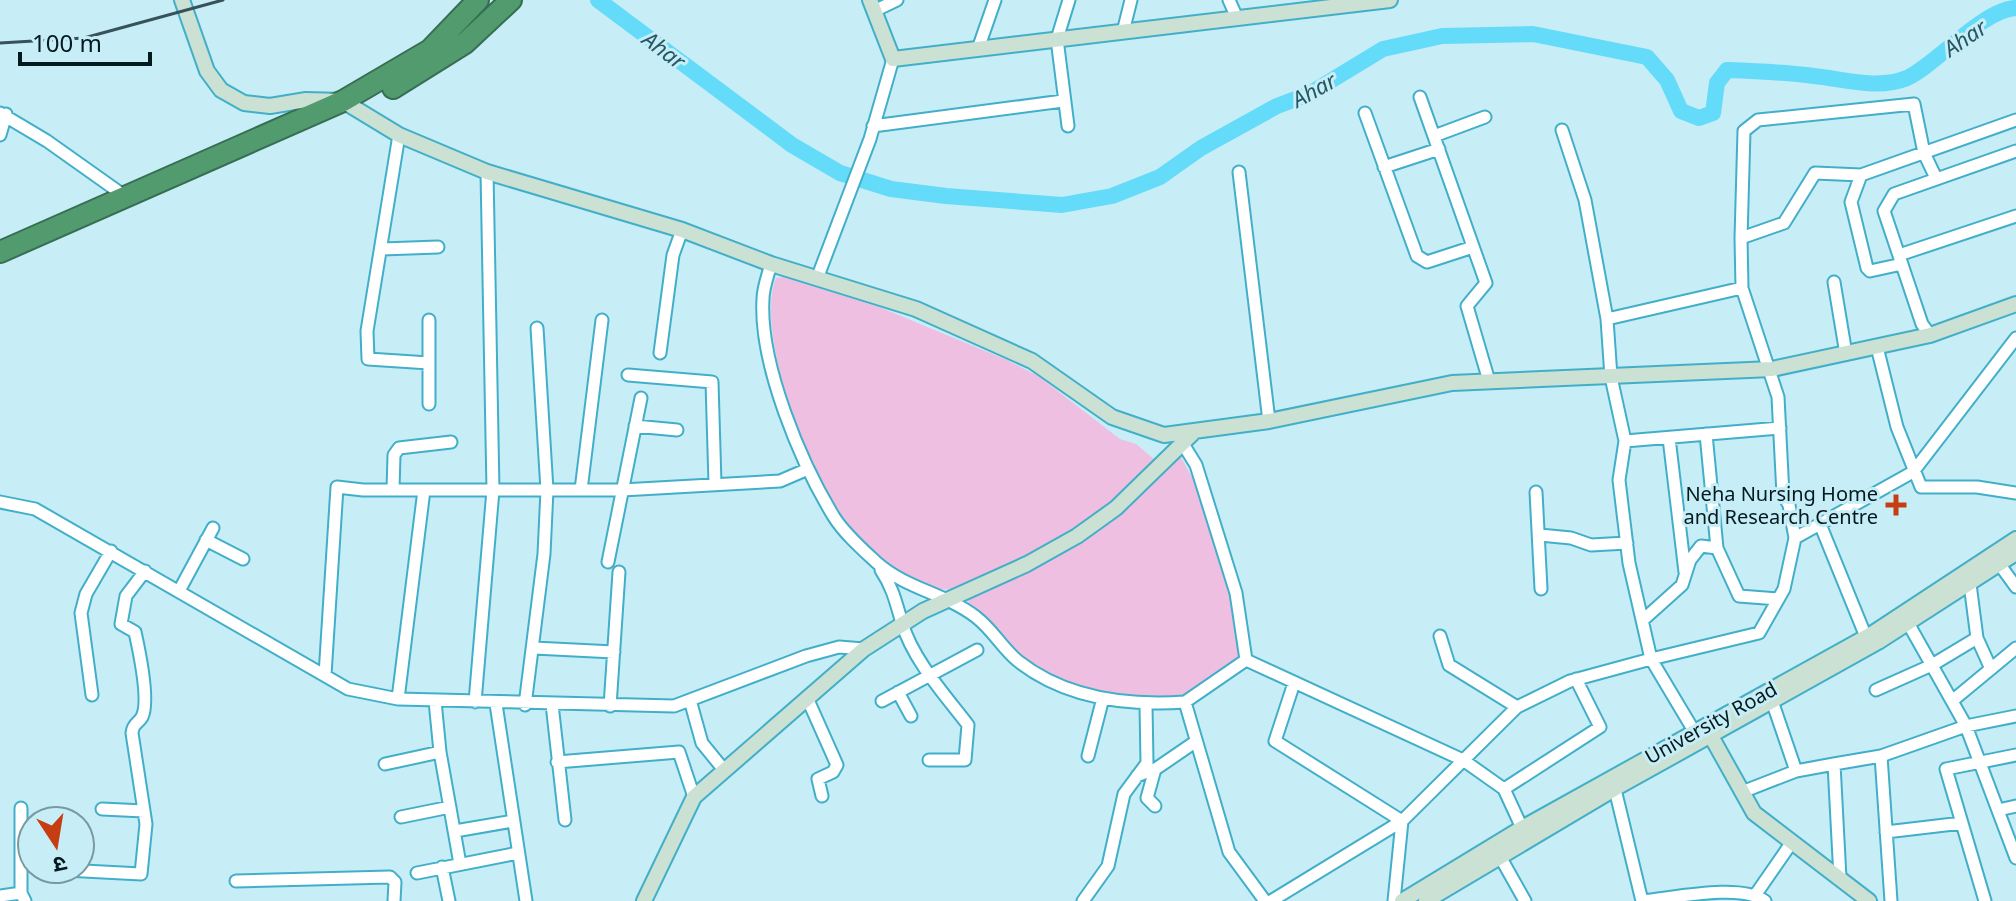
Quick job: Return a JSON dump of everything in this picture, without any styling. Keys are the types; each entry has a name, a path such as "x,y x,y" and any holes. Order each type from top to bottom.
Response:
{"highway":[{"path":"0,252 302,122 328,122 430,50 478,0"},
{"path":"350,105 445,57 511,0"}],"street":[{"path":"182,0 194,42 207,71 221,90 244,103 270,106 306,100 350,105 399,135 487,172 682,230 771,264 818,276 916,309 1032,361 1130,427 1187,439 1452,383 1772,369 1930,335 2016,304"},
{"path":"818,276 870,139 893,59 872,5 897,0"},
{"path":"978,49 995,0"},
{"path":"1068,126 1057,39 1069,0"},
{"path":"1123,32 1131,0"},
{"path":"1229,0 1237,18"},
{"path":"893,59 1237,18 1296,5 1390,0"},
{"path":"1420,97 1486,283 1467,306 1467,312 1489,381"},
{"path":"873,126 1063,101"},
{"path":"1185,702 1229,852 1268,901 1402,821 1517,707 1576,679 1759,633 1784,589 1795,538 1789,505 1783,495 1780,428 1772,369 1742,288 1744,131 1758,120 1914,104 1924,153 1936,178"},
{"path":"0,135 3,113 126,197"},
{"path":"1365,113 1421,262 1473,247"},
{"path":"1434,136 1485,117"},
{"path":"1741,238 1784,223 1815,173 1861,175 2016,120"},
{"path":"1562,130 1585,200 1607,319 1611,377 1625,441 1619,480 1627,543 1651,659 1703,731 1754,813 1869,901"},
{"path":"399,135 367,331 368,359 429,363"},
{"path":"1384,167 1439,149"},
{"path":"1930,335 1922,324 1884,211 1894,194 2016,151"},
{"path":"475,702 493,490 487,172"},
{"path":"1239,172 1269,421"},
{"path":"1861,175 1851,202 1870,271 2016,216"},
{"path":"660,353 673,255 682,230"},
{"path":"382,249 438,247"},
{"path":"771,264 763,300 776,382 808,469 836,520 877,563 905,583 950,600 976,616 1004,649 1051,684 1103,698 1146,705 1185,702 1246,660"},
{"path":"1834,282 1846,354"},
{"path":"1607,319 1742,288"},
{"path":"429,320 429,404"},
{"path":"581,490 602,320"},
{"path":"525,705 534,648 547,490 537,328"},
{"path":"1795,538 1913,472 2016,338"},
{"path":"1877,347 1885,386 1913,472 1921,487 1977,487 2016,493"},
{"path":"628,375 712,382 715,484"},
{"path":"608,562 641,398"},
{"path":"635,426 677,430"},
{"path":"1625,441 1780,428"},
{"path":"1706,434 1717,548 1739,596 1778,599"},
{"path":"1669,438 1685,572"},
{"path":"644,901 694,797 864,649 902,623 1077,536 1116,508 1187,439"},
{"path":"1187,439 1236,593 1246,660"},
{"path":"393,490 394,455 399,448 451,442"},
{"path":"325,675 337,487 393,490 622,490 780,481 808,469"},
{"path":"398,699 424,490"},
{"path":"1536,492 1541,589"},
{"path":"0,502 35,509 348,689 398,699 525,705 674,706 772,672 806,656 839,647 864,649"},
{"path":"1820,524 1866,637"},
{"path":"179,591 213,528"},
{"path":"1540,535 1571,538 1591,545 1627,543"},
{"name":"University Road","path":"1402,901 1497,850 1866,637 2016,539"},
{"path":"206,540 243,559"},
{"path":"1643,620 1682,585 1685,572 1701,546 1717,548"},
{"path":"92,695 81,613 86,594 111,551"},
{"name":"University Road","path":"1703,731 1772,701 1908,623 2016,553"},
{"path":"877,563 894,590 902,623 931,676 968,725 965,760 929,760"},
{"path":"2000,565 2016,587"},
{"path":"96,872 141,874 144,811 132,733 142,716 144,699 135,632 121,624 126,596 145,571"},
{"path":"610,706 619,572"},
{"path":"1970,584 1977,638 1991,669"},
{"path":"1908,623 1966,726 2016,858"},
{"path":"1440,636 1449,665 1517,707"},
{"path":"1876,690 1932,665 1977,638"},
{"path":"534,648 614,652"},
{"path":"1952,701 2016,648"},
{"path":"882,701 977,650"},
{"path":"1246,660 1463,760 1504,789 1522,828"},
{"path":"1504,789 1600,727 1576,679"},
{"path":"1294,683 1275,741 1402,821"},
{"path":"898,692 911,716"},
{"path":"1088,756 1103,698"},
{"path":"690,700 702,743 724,770"},
{"path":"808,700 837,765 833,772 818,779 822,796"},
{"path":"435,701 440,752 460,864"},
{"path":"1772,701 1796,771"},
{"path":"496,704 526,901"},
{"path":"552,704 565,820"},
{"path":"1083,901 1108,866 1124,794 1147,763 1146,705"},
{"path":"1742,792 1796,771 1881,756 1966,726 2016,716"},
{"path":"1137,776 1155,769 1195,742"},
{"path":"385,764 440,752"},
{"path":"557,762 679,752 694,797"},
{"path":"1985,901 1946,769 2016,755"},
{"path":"1881,756 1891,901"},
{"path":"1834,764 1840,878"},
{"path":"1155,769 1147,798 1155,806"},
{"path":"1614,783 1642,901 1725,892 1760,898 1792,842"},
{"name":"University Road","path":"1426,901 1522,828 1614,783"},
{"path":"1998,810 2016,806"},
{"path":"401,817 450,807"},
{"path":"102,809 144,811"},
{"path":"455,831 513,821"},
{"path":"1394,901 1402,821"},
{"path":"1886,832 1962,823"},
{"path":"1497,850 1525,901"},
{"path":"417,873 518,853"},
{"path":"442,867 449,901"},
{"path":"236,881 390,877 395,882 394,901"},
{"path":"0,896 23,897"}],"shaded area":[{"path":"783,277 879,307 1038,376 1120,439 1136,444 1154,459 1150,470 1082,524 987,578 961,587 941,589 911,578 869,547 846,521 824,489 811,462 786,396 772,330 771,301 776,278"},
{"path":"1181,457 1199,491 1232,593 1239,657 1216,676 1191,692 1156,700 1119,697 1079,687 1030,665 969,606 968,599 972,593 1116,516 1173,459"}],"waterway":[{"name":"Ahar","path":"598,0 792,145 840,173 891,189 1062,205 1112,196 1160,177 1201,148 1277,106 1309,94 1383,49 1442,36 1533,34 1647,57 1667,80 1681,111 1699,118 1713,113 1717,83 1727,70 1860,83 1896,81 1919,71 1989,18 2016,8"}],"railway":[{"path":"0,43 84,38 223,0"}],"place":[{"name":"Neha Nursing Home and Research Centre","path":"1896,505"}]}
